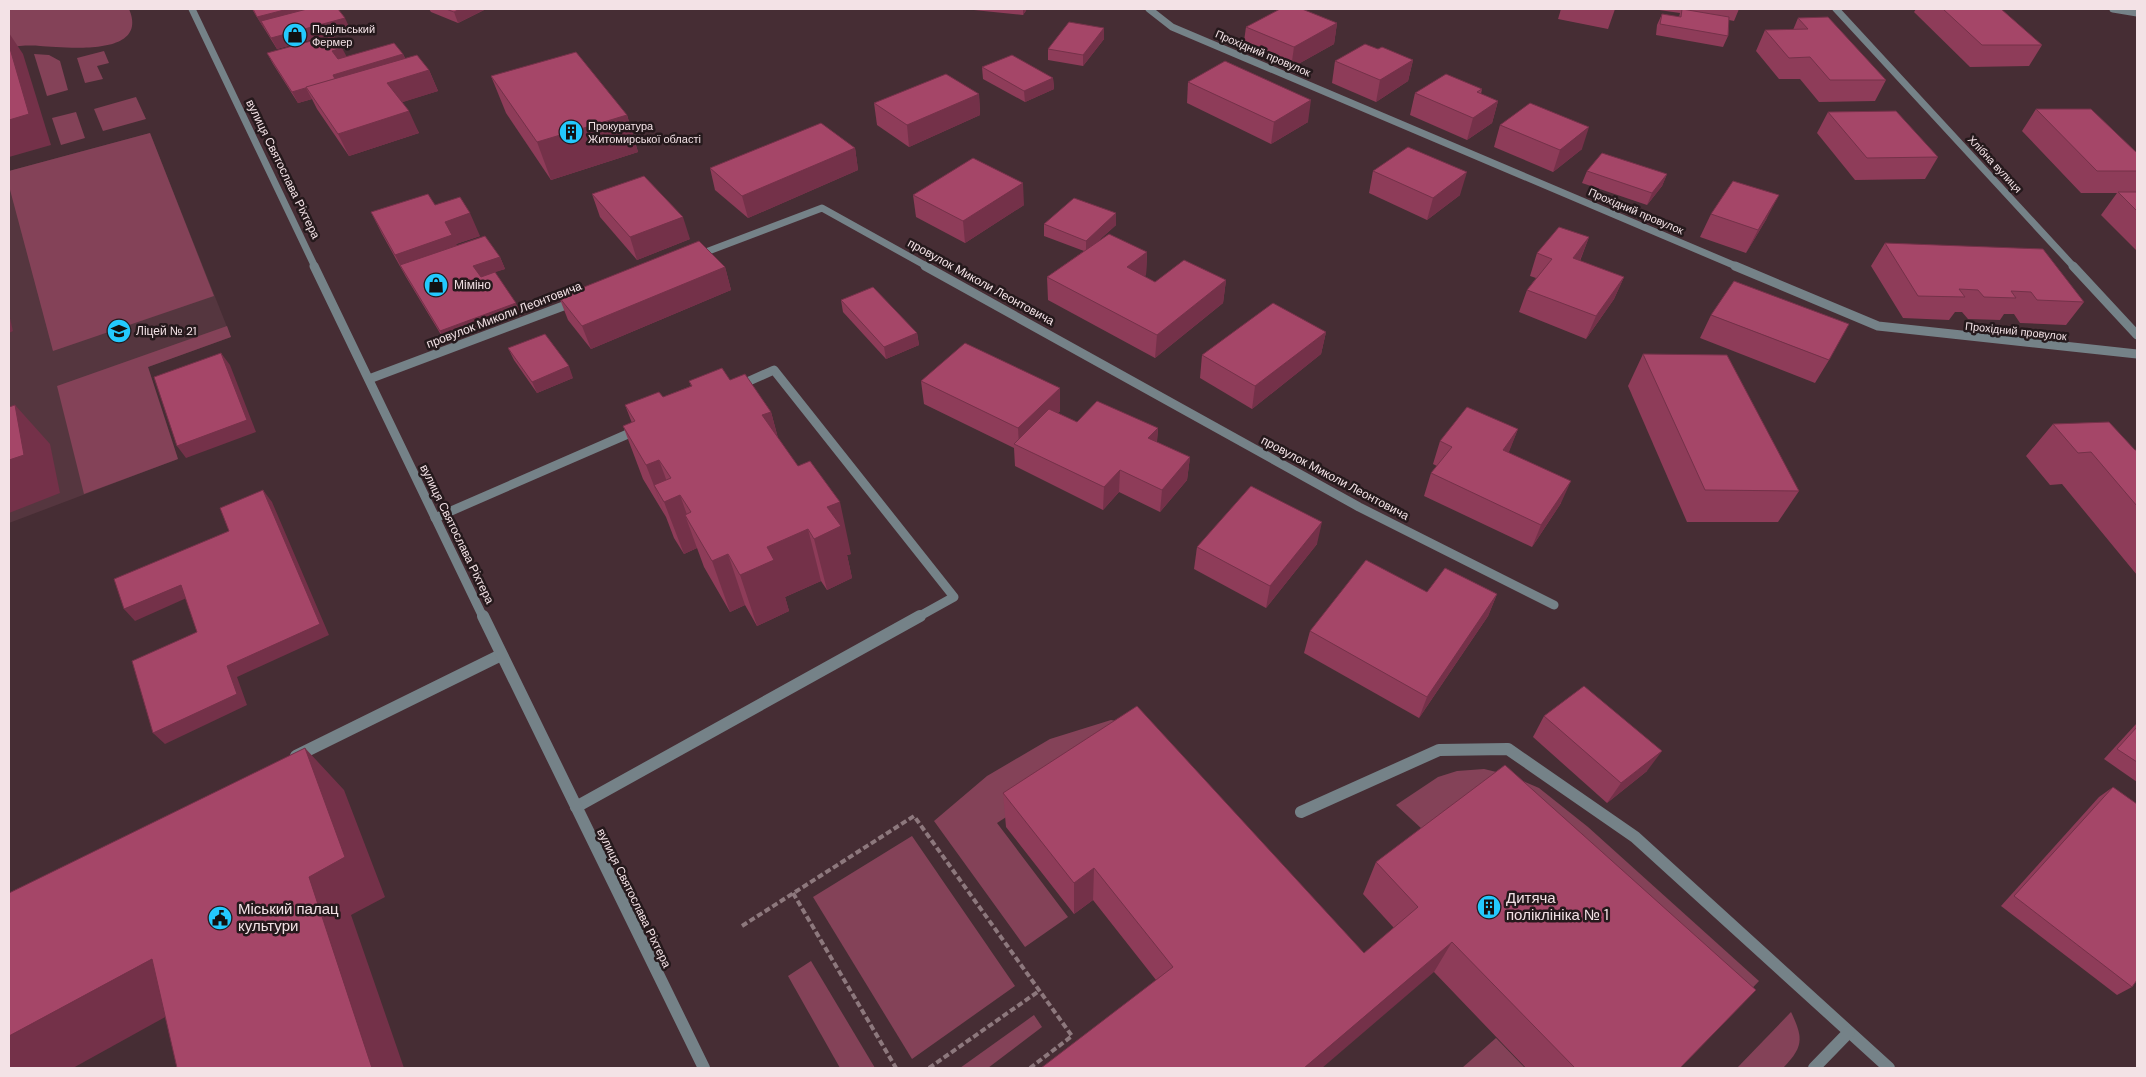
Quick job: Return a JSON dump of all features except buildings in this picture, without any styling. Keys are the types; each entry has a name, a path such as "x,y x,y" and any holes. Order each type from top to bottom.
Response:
{"street":[{"name":"вулиця Святослава Ріхтера","path":"192,9 501,655 704,1068"},
{"name":"Прохідний провулок","path":"1149,9 1172,27 1181,31 1878,326 2137,354"},
{"name":"Хлібна вулиця","path":"1836,9 2137,335"},
{"path":"2113,9 2137,13"},
{"name":"провулок Миколи Леонтовича","path":"692,257 822,208 1359,507 1554,605"},
{"name":"провулок Миколи Леонтовича","path":"369,379 581,300"},
{"path":"576,807 954,597 774,370 729,390"},
{"path":"435,518 648,425"},
{"path":"286,761 501,655"},
{"path":"1301,812 1440,750 1508,748 1635,837 1889,1068"},
{"path":"1814,1068 1849,1032"}],"path":[{"path":"742,926 914,816 1072,1036 1030,1068"},
{"path":"793,893 896,1068"},
{"path":"929,1068 1039,990"}],"shaded area":[{"path":"129,9 132,25 127,36 116,43 101,46 84,48 9,47 9,10"},
{"path":"104,51 109,63 97,66 103,79 85,83 77,58"},
{"path":"34,54 49,55 60,61 68,90 47,96"},
{"path":"136,97 146,119 103,131 94,109"},
{"path":"76,112 85,138 61,145 52,118"},
{"name":"Ліцей № 21","path":"150,133 231,337 148,367 178,459 9,523 9,171"},
{"path":"150,133 214,296 53,351 9,186 9,171"},
{"path":"227,326 231,337 148,367 178,459 84,494 57,386"},
{"path":"1111,720 1146,726 997,823 1068,917 1025,947 934,821 987,776 1050,739"},
{"path":"1484,769 1509,775 1539,788 1588,827 1759,981 1723,1019 1422,829 1396,805 1438,777 1457,771"},
{"path":"912,836 1015,986 912,1059 813,897"},
{"path":"811,961 875,1068 840,1068 788,976"},
{"path":"1791,1012 1798,1029 1799,1042 1798,1048 1790,1061 1783,1068 1737,1068"},
{"path":"1034,1015 1042,1027 988,1068 960,1068"},
{"path":"1496,1038 1525,1068 1462,1068"}],"place":[{"name":"Подільський Фермер","path":"295,35"},
{"name":"Прокуратура Житомирської області","path":"571,132"},
{"name":"Міміно","path":"436,285"},
{"name":"Ліцей № 21","path":"119,331"},
{"name":"Дитяча поліклініка № 1","path":"1489,907"},
{"name":"Міський палац культури","path":"220,918"}]}
